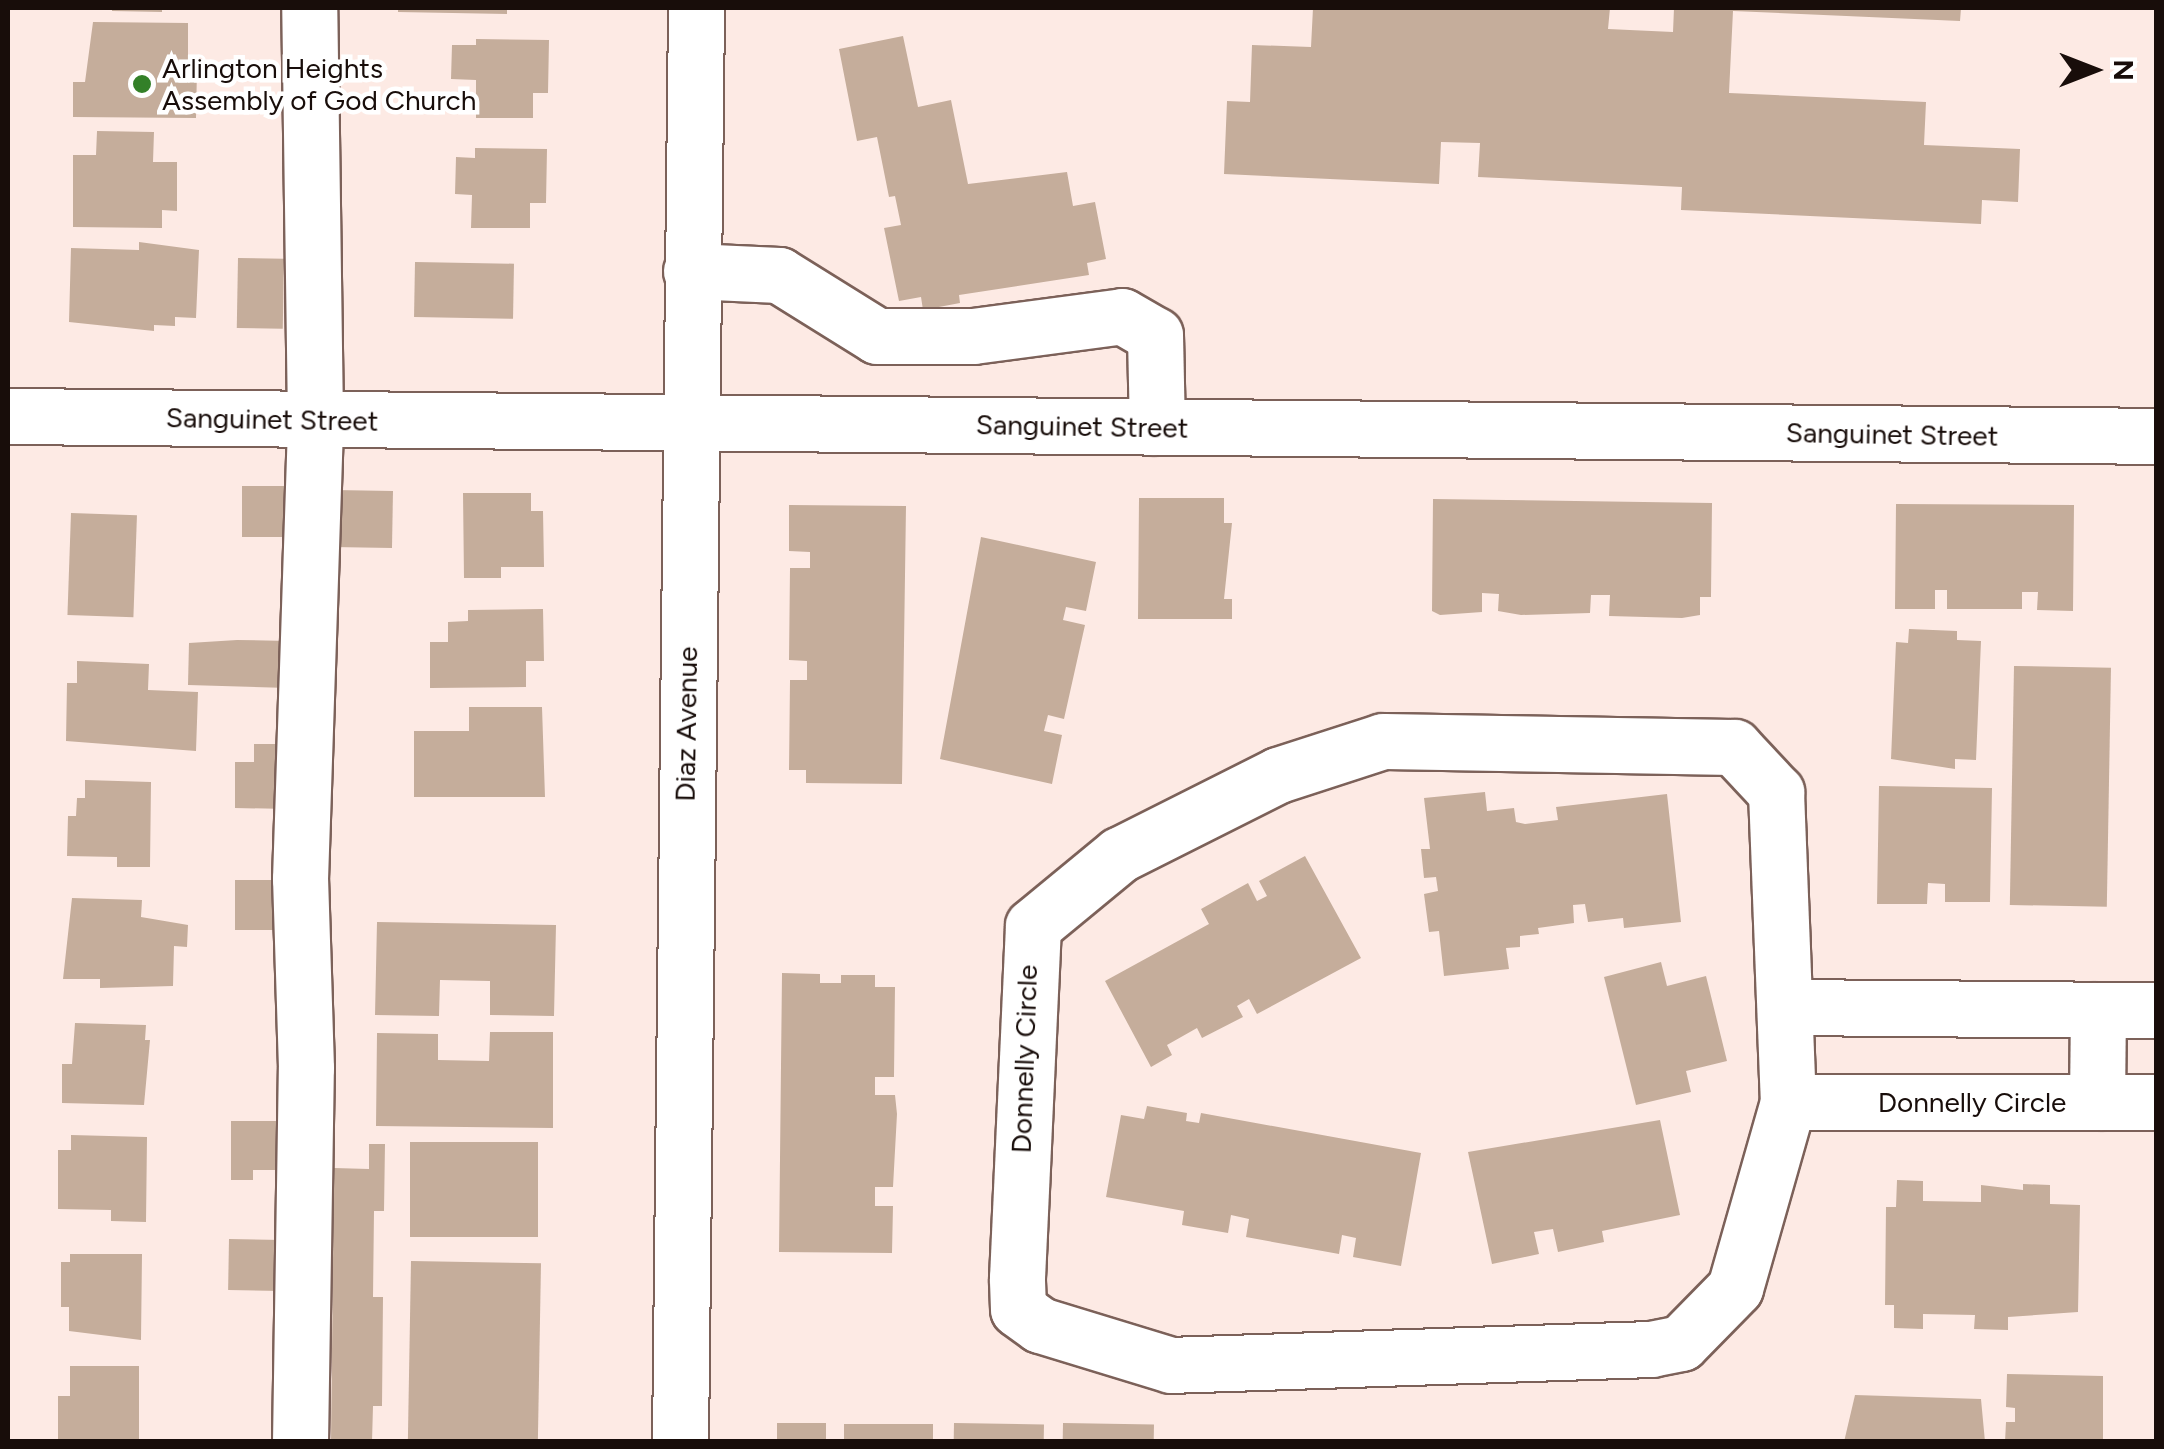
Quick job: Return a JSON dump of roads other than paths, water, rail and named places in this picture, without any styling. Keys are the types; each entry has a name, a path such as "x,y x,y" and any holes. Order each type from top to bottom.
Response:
{"street":[{"path":"300,1442 306,1068 300,879 316,420 308,8"},
{"name":"Diaz Avenue","path":"680,1442 696,8"},
{"path":"692,270 780,275 877,336 973,336 1122,316 1155,335 1157,427"},
{"name":"Sanguinet Street","path":"8,416 2156,436"},
{"name":"Donnelly Circle","path":"1383,740 1734,747 1776,792 1784,1007 1788,1102 1736,1288 1681,1343 1651,1350 1170,1365 1040,1325 1018,1308 1032,926 1119,855 1278,776 1383,740"},
{"path":"1784,1007 2156,1010"},
{"path":"2078,1102 2079,1010"},
{"name":"Donnelly Circle","path":"1788,1102 2156,1102"}],"place":[{"name":"Arlington Heights Assembly of God Church","path":"142,84"}]}
